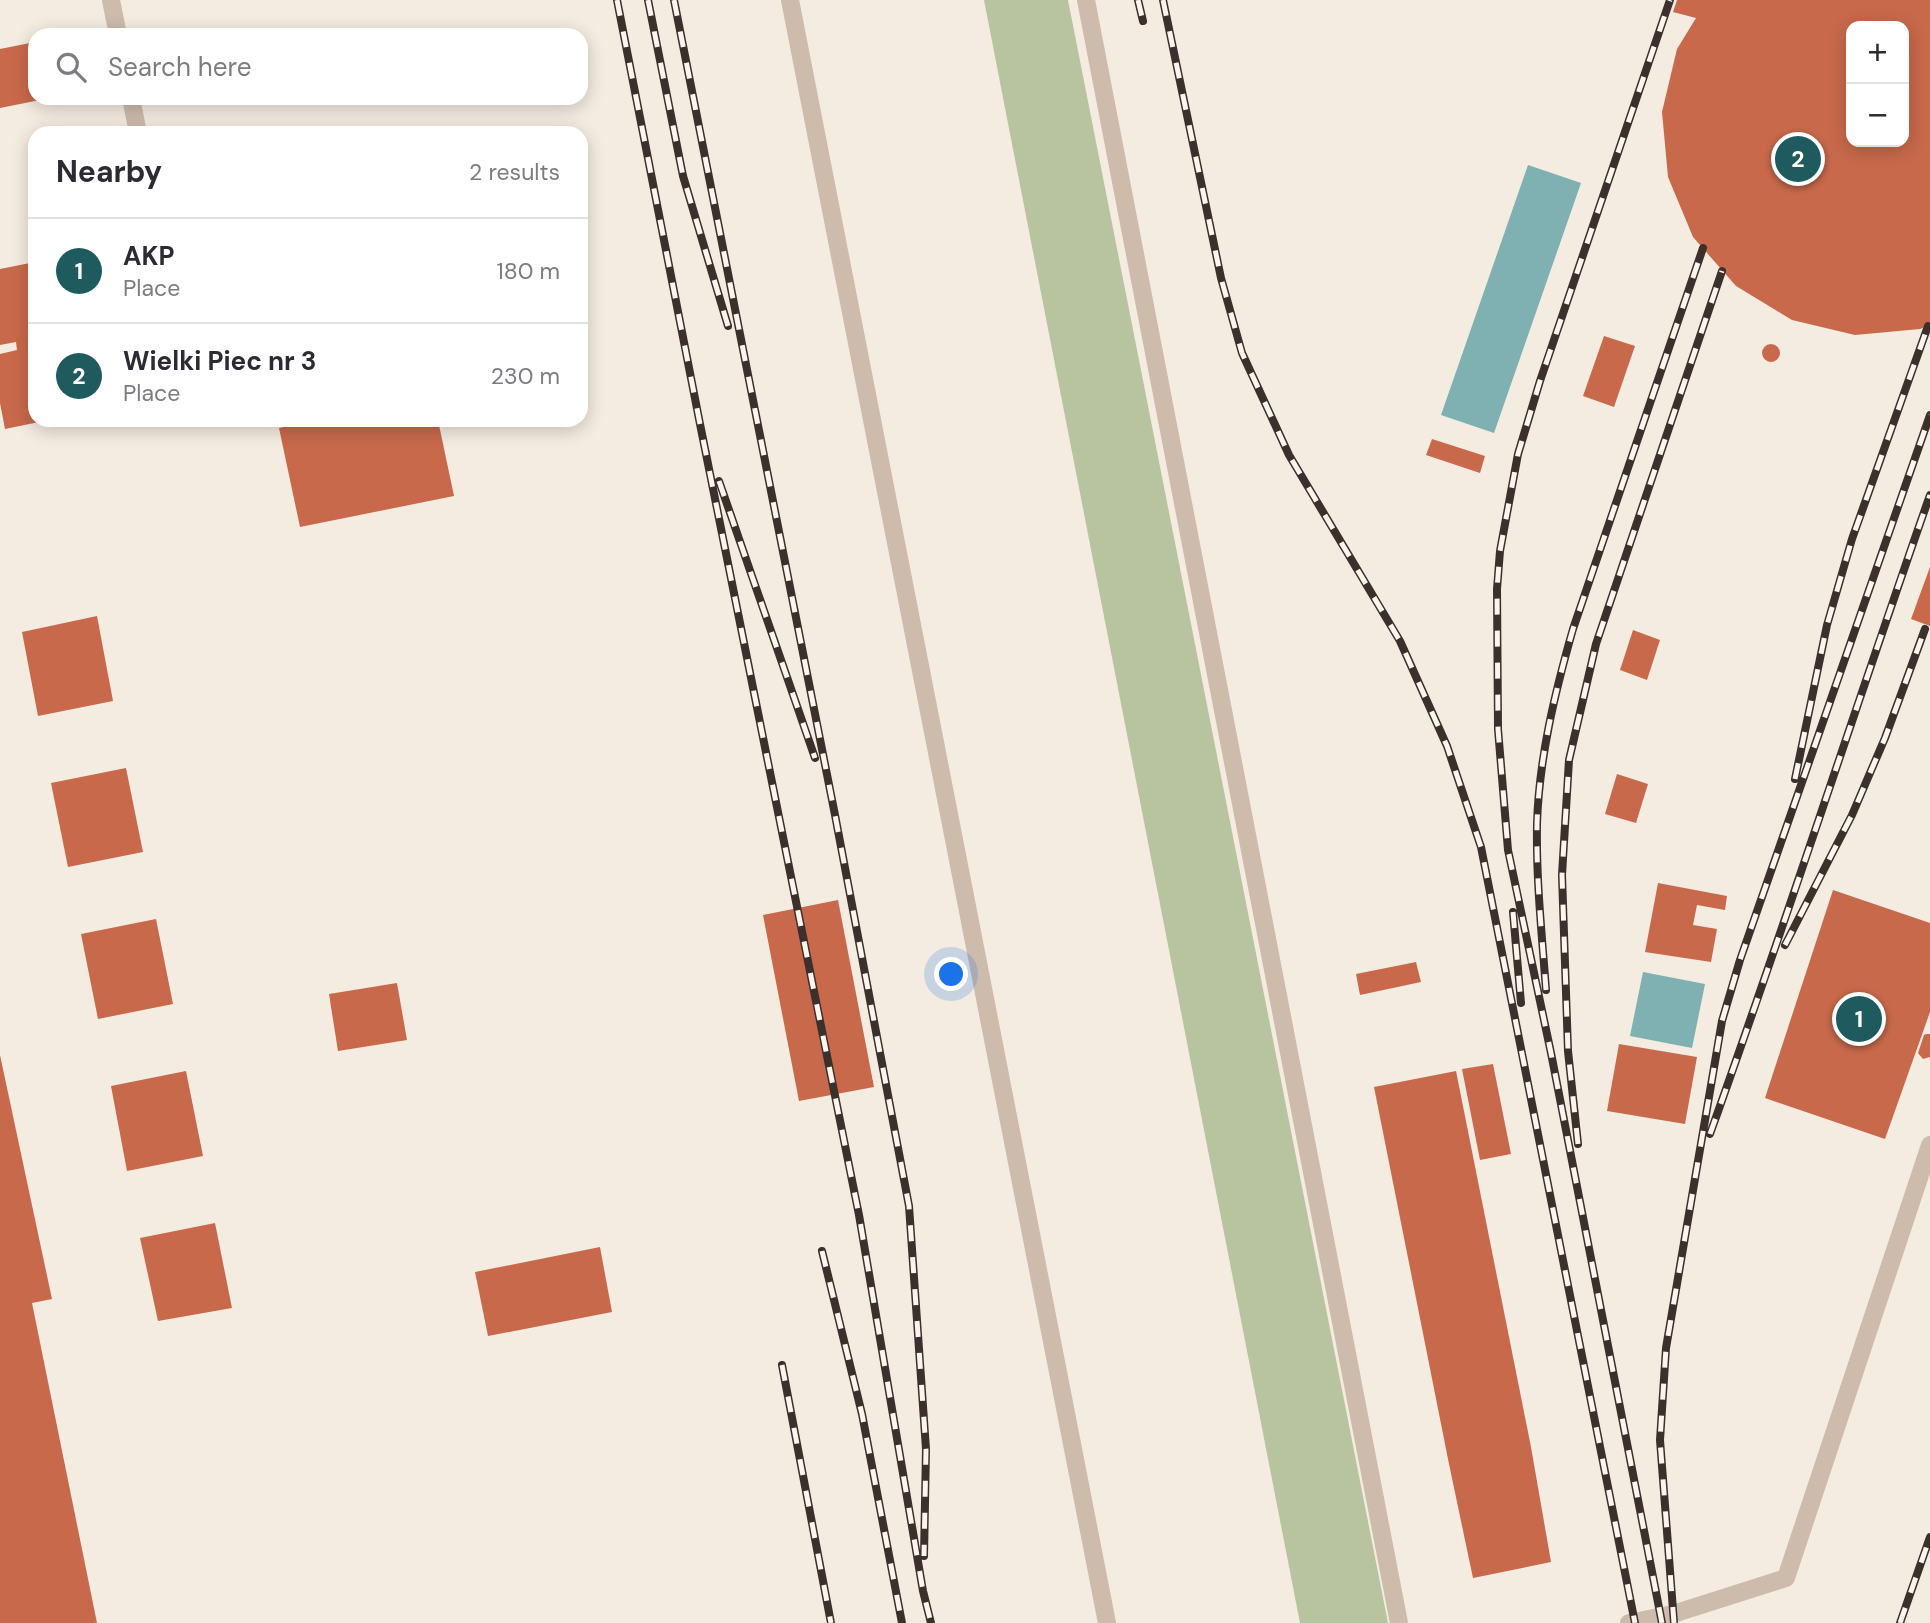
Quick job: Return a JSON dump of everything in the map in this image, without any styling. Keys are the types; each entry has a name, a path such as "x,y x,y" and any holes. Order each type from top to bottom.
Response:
{"lane":[{"path":"111,0 117,28"},
{"path":"790,0 1107,1623"},
{"path":"1086,0 1399,1623"},
{"path":"132,105 137,126"},
{"path":"1629,1623 1673,1614 1786,1578 1930,1145"}],"green space":[{"path":"984,0 1068,0 1388,1623 1300,1623"}],"water":[{"path":"1528,165 1581,183 1494,433 1441,415"},
{"path":"1643,972 1705,984 1692,1048 1630,1036"}],"building":[{"path":"1677,0 1930,0 1930,325 1920,329 1855,335 1792,320 1736,286 1693,237 1668,177 1662,112 1677,49 1696,18 1673,12"},
{"path":"28,43 28,102 0,108 0,49"},
{"path":"28,263 28,424 5,429 0,403 0,354 17,350 16,342 0,345 0,269"},
{"path":"1604,336 1635,346 1614,407 1583,396"},
{"path":"1771,344 1777,347 1780,353 1777,359 1771,362 1765,359 1762,353 1765,347"},
{"path":"439,427 454,496 300,527 279,428"},
{"path":"1432,439 1485,456 1480,473 1426,455"},
{"path":"1930,567 1930,626 1911,619"},
{"path":"97,616 113,701 38,716 22,632"},
{"path":"1633,630 1660,640 1647,680 1620,670"},
{"path":"126,768 143,852 68,867 51,783"},
{"path":"1617,774 1648,784 1636,823 1605,814"},
{"path":"1658,883 1727,896 1725,910 1697,905 1693,925 1717,929 1711,962 1645,952"},
{"path":"1833,890 1930,923 1930,1012 1885,1139 1765,1098"},
{"path":"838,900 874,1087 799,1101 763,915"},
{"path":"156,919 173,1004 98,1019 81,934"},
{"path":"1416,962 1421,982 1360,995 1356,974"},
{"path":"397,983 407,1040 338,1051 329,994"},
{"path":"1926,1034 1930,1034 1930,1057 1923,1059 1918,1053"},
{"path":"1619,1044 1697,1057 1685,1124 1607,1111"},
{"path":"0,1055 52,1299 32,1303 97,1623 0,1623"},
{"path":"1493,1064 1511,1154 1480,1160 1462,1069"},
{"path":"186,1071 203,1156 127,1171 111,1086"},
{"path":"1456,1071 1531,1447 1551,1562 1473,1578 1374,1087"},
{"path":"215,1223 232,1308 158,1321 140,1238"},
{"path":"600,1247 612,1312 488,1336 475,1272"}],"railway":[{"path":"617,0 859,1215 923,1591 931,1623"},
{"path":"648,0 683,176 728,326"},
{"path":"674,0 835,815 909,1206 926,1449 924,1556"},
{"path":"1138,0 1143,21"},
{"path":"1163,0 1221,278 1242,353 1289,455 1400,641 1447,746 1481,847 1635,1623"},
{"path":"1662,1623 1551,1053 1508,850 1498,729 1497,589 1500,551 1518,454 1540,381 1670,0"},
{"path":"1546,990 1538,887 1537,824 1549,725 1573,629 1703,248"},
{"path":"1578,1144 1568,1051 1562,875 1569,760 1596,644 1722,271"},
{"path":"1795,779 1827,625 1852,539 1928,326"},
{"path":"1674,1623 1660,1440 1666,1348 1722,1021 1740,960 1930,415"},
{"path":"719,481 815,758"},
{"path":"1710,1134 1930,495"},
{"path":"1785,945 1852,815 1885,738 1925,629"},
{"path":"1513,912 1521,1003"},
{"path":"822,1251 862,1414 902,1623"},
{"path":"782,1365 831,1623"},
{"path":"1900,1623 1930,1537"}],"place":[{"name":"Wielki Piec nr 3","path":"1798,159"},
{"name":"AKP","path":"1859,1019"}]}
